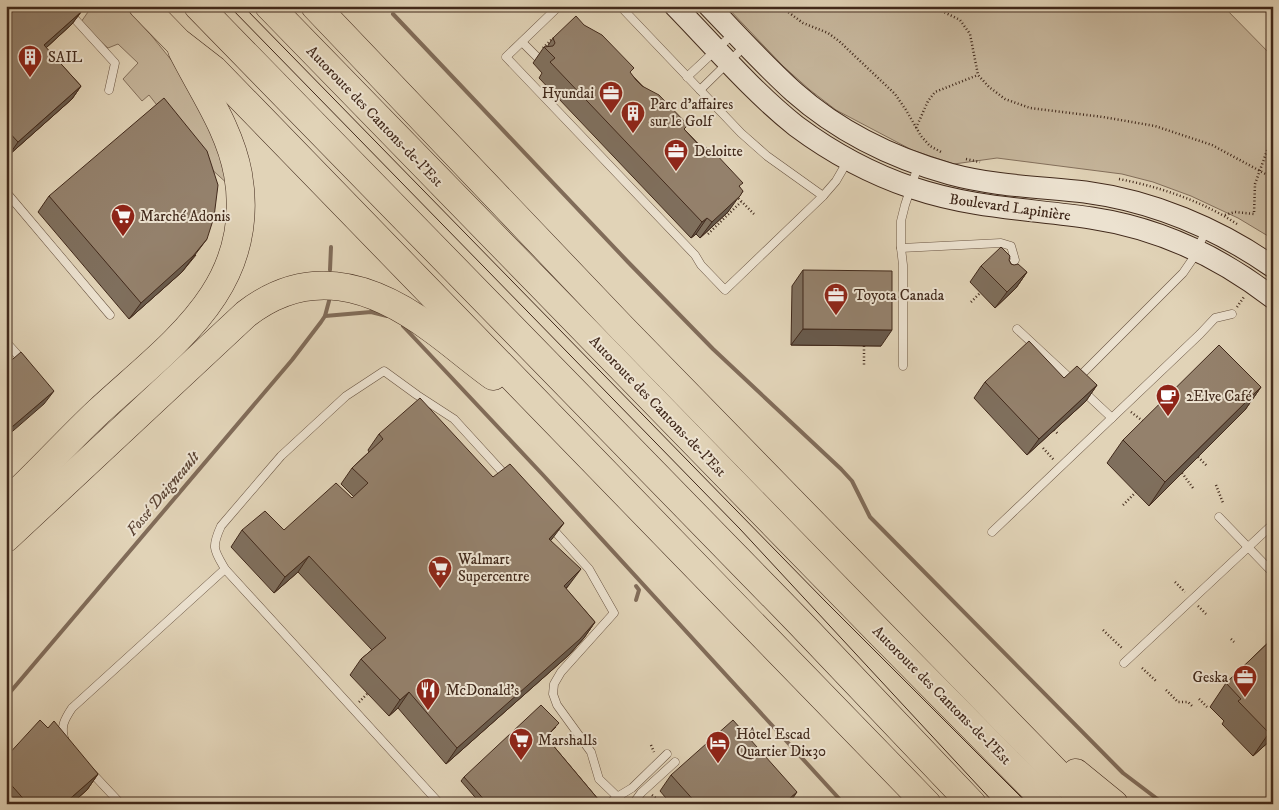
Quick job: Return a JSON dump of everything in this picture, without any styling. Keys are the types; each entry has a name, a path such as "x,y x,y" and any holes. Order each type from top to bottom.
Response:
{"highway":[{"path":"143,6 178,42 214,70 927,804"},
{"path":"198,6 799,622 972,804"},
{"name":"Autoroute des Cantons-de-l'Est","path":"269,6 1049,804"},
{"path":"315,6 623,330 1087,804"},
{"path":"6,503 85,424 192,324 213,298 229,266 240,212 240,185 235,160 221,123 178,42"},
{"path":"6,538 246,314 265,301 298,288 318,285 339,286 362,290 384,300 431,328 479,366 552,417"},
{"path":"983,698 1114,804"}],"main road":[{"name":"Boulevard Lapinière","path":"675,6 788,118 820,142 875,173 911,188 953,200 972,204 1082,216 1154,233 1197,251 1238,273 1273,298"},
{"name":"Boulevard Lapinière","path":"709,6 791,89 823,115 876,147 952,175 993,183 1086,193 1130,201 1215,222 1250,252 1273,267"}],"lane":[{"path":"62,6 115,63 109,90"},
{"path":"559,6 506,57 695,255 701,265 725,290 823,196 836,181 849,160"},
{"path":"620,6 740,133 767,156 823,196"},
{"path":"687,77 723,55 740,38"},
{"path":"700,90 723,55 740,38"},
{"path":"522,42 539,54"},
{"path":"903,366 903,265 900,248 902,216 919,164"},
{"path":"6,192 110,315"},
{"path":"1074,382 1183,273 1215,222"},
{"path":"900,248 1006,244 1011,246 1015,260 1003,276"},
{"path":"992,532 1215,318 1233,312"},
{"path":"1017,329 1112,418"},
{"path":"6,342 27,365"},
{"path":"440,804 225,569 214,550 216,538 221,526 281,456 346,396 384,371 454,420 512,484"},
{"path":"1220,517 1273,573"},
{"path":"544,519 589,569 614,613 561,672 554,684 553,694 557,705 591,752 599,779 625,804"},
{"path":"1124,663 1273,524"},
{"path":"71,750 66,746 63,734 63,721 72,708 225,569"},
{"path":"609,804 616,796 632,788 667,754"},
{"path":"633,804 675,762"},
{"path":"82,763 121,804"}],"path":[{"path":"780,6 803,23 828,33 839,41 895,94 926,142 942,152"},
{"path":"932,6 960,20 970,34 978,75 989,87 1005,99 1030,108 1102,116 1154,126 1212,145 1273,178"},
{"path":"539,54 558,34"},
{"path":"916,128 931,96 935,92 978,75"},
{"path":"1215,222 1235,212 1254,214 1254,191 1273,134"},
{"path":"962,158 987,163"},
{"path":"1112,178 1172,193 1215,222 1244,227"},
{"path":"735,195 754,214"},
{"path":"708,234 742,202"},
{"path":"971,302 980,293"},
{"path":"1233,312 1246,294"},
{"path":"864,346 864,366"},
{"path":"1124,407 1146,424"},
{"path":"1054,430 1058,434"},
{"path":"1043,448 1061,466"},
{"path":"1198,457 1207,466"},
{"path":"1182,473 1193,488"},
{"path":"1216,485 1223,503"},
{"path":"1122,505 1136,492"},
{"path":"1175,582 1185,592"},
{"path":"1196,604 1206,614"},
{"path":"1104,630 1123,649"},
{"path":"1231,639 1234,642"},
{"path":"1142,668 1156,681"},
{"path":"1166,690 1178,702 1188,702 1192,706"},
{"path":"1199,699 1208,707"},
{"path":"651,794 663,804"}],"shaded area":[{"path":"83,6 124,6 151,35 181,72 205,110 230,186 197,156 149,95 142,101 123,79 138,63 118,44 108,48 82,25 81,22 88,12"},
{"path":"726,6 1223,6 1273,57 1273,239 1238,218 1191,196 1153,182 1122,174 997,158 954,164 912,150 836,110 810,90 783,66"}],"building":[{"name":"SAIL","path":"6,6 76,6 81,12 44,45 81,86 18,142 6,129"},
{"name":"Parc d'affaires sur le Golf","path":"576,16 584,25 602,35 634,68 630,72 636,80 642,86 659,95 688,125 684,129 697,143 714,152 743,183 739,186 743,191 740,196 712,222 707,218 702,222 550,62 555,58 544,47 553,46 555,43 553,38"},
{"path":"164,98 207,151 218,185 214,217 207,239 193,256 141,303 49,196"},
{"path":"1001,247 1010,256 1011,264 1018,264 1027,272 1007,292 981,266"},
{"name":"Toyota Canada","path":"803,270 892,271 892,330 803,329"},
{"path":"1029,341 1064,378 1077,366 1097,385 1039,439 985,382"},
{"path":"1219,345 1261,387 1165,482 1123,440"},
{"path":"21,352 54,391 6,432 6,365"},
{"name":"Walmart Supercentre","path":"420,398 493,477 510,464 564,523 549,539 581,569 564,586 595,622 580,639 457,748 409,692 400,700 361,659 386,638 309,556 285,577 242,530 265,511 284,530 336,483 352,498 368,483 352,468 383,439 379,434"},
{"path":"1273,638 1273,729 1269,733 1238,701 1241,699 1226,683"},
{"name":"Marshalls","path":"541,705 559,723 546,737 598,799 592,804 488,804 464,777"},
{"path":"40,720 48,728 54,721 98,774 64,804 28,804 6,779 6,757"},
{"name":"Hôtel Escad Quartier Dix30","path":"733,720 797,792 783,804 697,804 671,775"}],"waterway":[{"path":"393,14 713,349 841,469 852,481 870,517 1123,773 1164,804"},
{"name":"Fossé Daigneault","path":"330,270 331,247"},
{"name":"Fossé Daigneault","path":"6,697 292,360 325,316 329,301"},
{"path":"325,316 371,312 387,316"},
{"path":"403,326 543,475 844,804"},
{"name":"Fossé Daigneault","path":"636,586 639,590 636,600"}],"tram line":[{"path":"229,6 740,529 995,804"},
{"path":"243,6 825,601 1028,804"}],"place":[{"name":"SAIL","path":"30,78"},
{"name":"Hyundai","path":"611,114"},
{"name":"Parc d'affaires sur le Golf","path":"633,134"},
{"name":"Deloitte","path":"676,172"},
{"name":"Marché Adonis","path":"123,237"},
{"name":"Toyota Canada","path":"836,316"},
{"name":"2Elve Café","path":"1168,417"},
{"name":"Walmart Supercentre","path":"440,589"},
{"name":"Geska","path":"1245,698"},
{"name":"McDonald's","path":"428,711"},
{"name":"Marshalls","path":"521,761"},
{"name":"Hôtel Escad Quartier Dix30","path":"718,764"}]}
